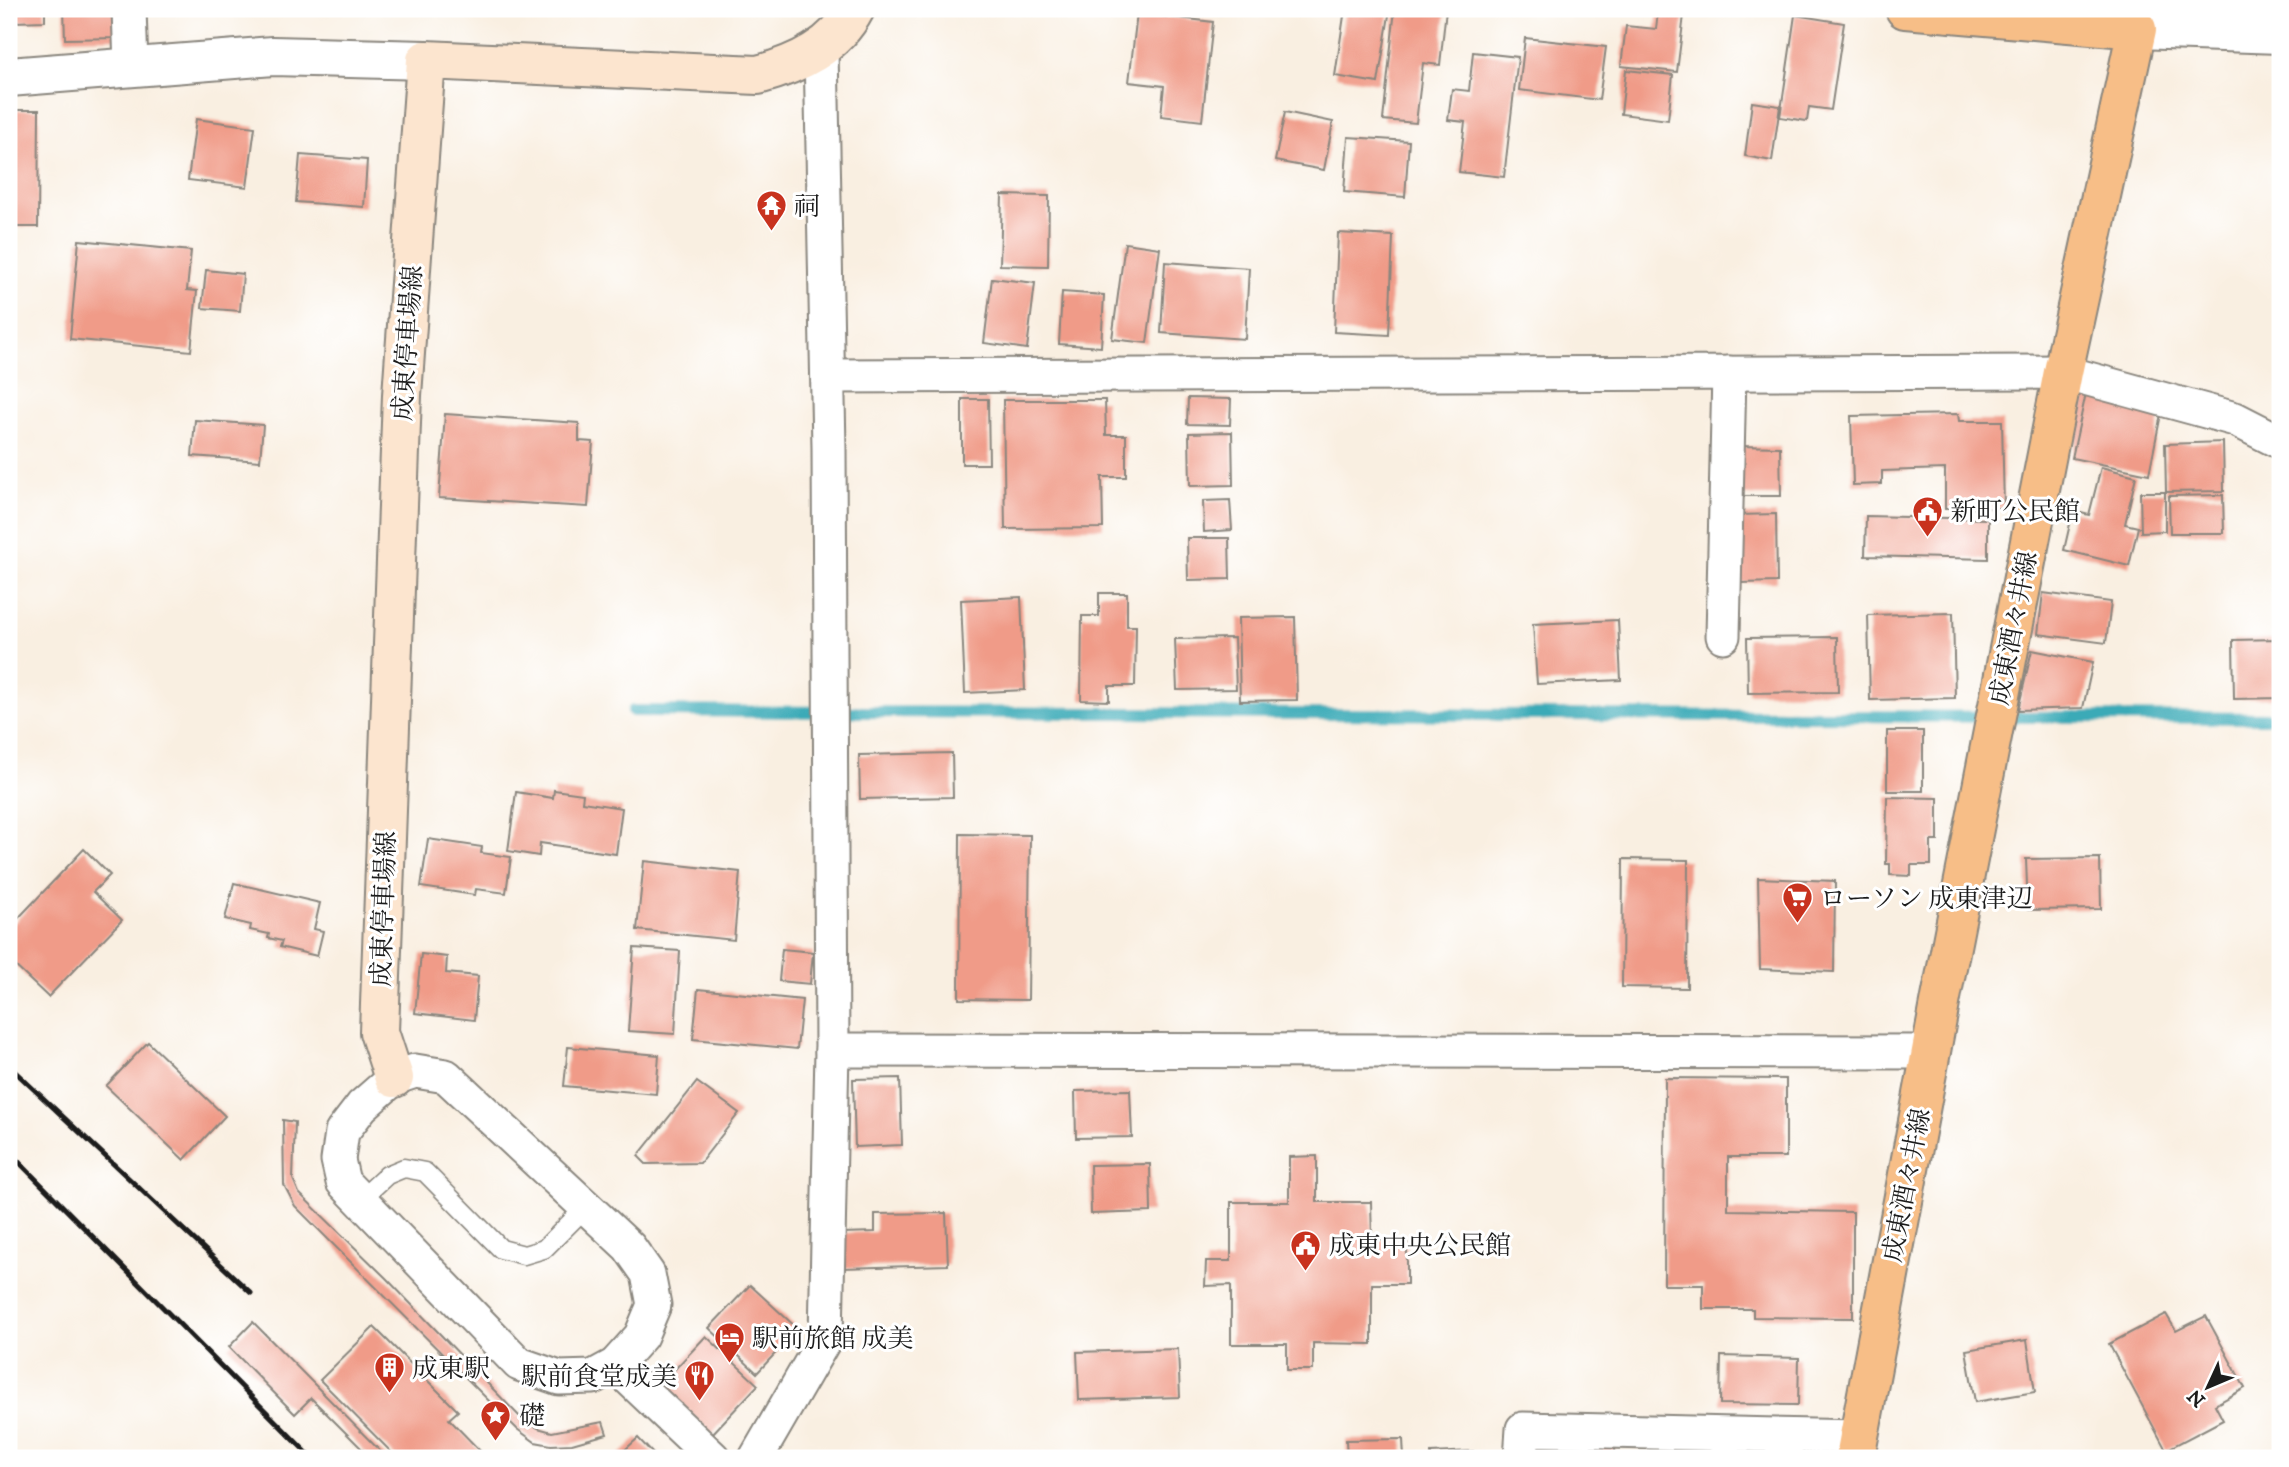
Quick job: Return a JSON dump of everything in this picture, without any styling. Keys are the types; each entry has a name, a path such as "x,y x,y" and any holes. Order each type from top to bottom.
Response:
{"main road":[{"path":"426,60 758,75 787,67 821,50 849,21 855,9"},
{"path":"1905,9 2139,19"},
{"name":"成東酒々井線","path":"1856,1448 2063,372 2139,19"},
{"name":"成東停車場線","path":"394,1079 379,1032 402,395 426,60"}],"street":[{"path":"129,9 131,66"},
{"path":"2139,19 2280,34"},
{"path":"756,1458 826,1337 832,1050 828,376 821,50"},
{"path":"9,77 273,56 426,60"},
{"path":"828,376 2063,372 2235,419 2280,442"},
{"path":"1723,636 1729,373"},
{"path":"832,1050 1931,1052"},
{"path":"415,1071 446,1076 629,1247 648,1274 654,1305 641,1336 615,1365 593,1377 559,1378 519,1364 360,1200 344,1182 338,1160 342,1132 362,1106 394,1079 415,1071"},
{"path":"615,1365 713,1458"},
{"path":"1521,1458 1523,1429 1856,1448"}],"lane":[{"path":"360,1200 387,1175 404,1167 425,1172 500,1248 524,1255 544,1249 586,1208"}],"building":[{"path":"13,9 45,9 45,21 14,22"},
{"path":"64,9 120,9 120,38 65,39"},
{"path":"1345,9 1390,9 1378,83 1335,76"},
{"path":"1395,9 1446,9 1440,65 1423,63 1416,123 1383,120"},
{"path":"1658,12 1684,15 1677,72 1621,66 1626,26 1656,29"},
{"path":"1137,13 1213,22 1202,121 1161,116 1164,86 1129,82"},
{"path":"1795,15 1844,23 1831,110 1809,107 1807,121 1780,117"},
{"path":"1525,38 1606,47 1599,100 1519,90"},
{"path":"1473,52 1518,57 1504,177 1459,172 1465,122 1448,120 1452,89 1469,91"},
{"path":"1626,70 1673,75 1668,120 1621,114"},
{"path":"1752,102 1780,106 1772,161 1745,156"},
{"path":"9,110 39,110 38,227 9,227"},
{"path":"1285,112 1333,122 1324,170 1275,161"},
{"path":"196,119 255,127 247,187 188,180"},
{"path":"1348,137 1409,141 1405,197 1344,192"},
{"path":"300,155 367,160 364,207 296,202"},
{"path":"1002,195 1049,196 1048,266 1000,265"},
{"path":"1338,233 1393,236 1389,335 1334,332"},
{"path":"79,240 191,251 187,290 197,291 191,351 70,339"},
{"path":"1125,243 1160,248 1147,343 1112,339"},
{"path":"1165,262 1249,268 1245,339 1161,333"},
{"path":"206,270 243,274 240,311 202,308"},
{"path":"992,278 1035,283 1027,349 984,343"},
{"path":"1062,292 1104,295 1101,347 1059,344"},
{"path":"2086,393 2162,409 2149,474 2072,458"},
{"path":"1188,398 1231,399 1230,425 1187,424"},
{"path":"962,399 988,399 989,464 962,464"},
{"path":"1003,400 1105,400 1106,435 1126,435 1126,477 1102,477 1103,528 1005,529"},
{"path":"445,414 579,423 579,441 593,442 588,507 439,498"},
{"path":"1958,414 1959,421 2002,421 2004,508 1945,509 1945,469 1882,471 1882,484 1853,485 1851,416"},
{"path":"195,420 263,425 260,461 192,456"},
{"path":"1232,432 1233,485 1190,486 1189,433"},
{"path":"2223,442 2224,491 2166,492 2165,444"},
{"path":"1738,446 1780,447 1781,496 1739,496"},
{"path":"2101,467 2136,476 2125,524 2138,527 2129,566 2064,550 2073,511 2089,515"},
{"path":"2140,492 2165,492 2165,531 2141,532"},
{"path":"2223,495 2224,533 2170,533 2169,496"},
{"path":"1230,500 1232,530 1204,532 1203,501"},
{"path":"1776,514 1777,582 1740,583 1738,515"},
{"name":"新町公民館","path":"1866,516 1988,519 1988,559 1865,556"},
{"path":"1187,538 1229,538 1230,579 1188,580"},
{"path":"1099,593 1127,593 1127,626 1136,626 1135,686 1109,686 1109,701 1081,700 1082,616 1099,616"},
{"path":"2043,593 2111,602 2106,643 2038,634"},
{"path":"1021,597 1025,690 965,693 961,600"},
{"path":"1953,613 1955,698 1870,700 1868,615"},
{"path":"1295,617 1297,700 1240,701 1238,618"},
{"path":"1618,620 1621,680 1537,684 1533,624"},
{"path":"1837,637 1838,692 1748,693 1747,638"},
{"path":"1234,638 1236,689 1177,690 1175,639"},
{"path":"2280,639 2280,698 2234,699 2233,640"},
{"path":"2032,650 2093,662 2083,708 2018,710"},
{"path":"1887,731 1923,731 1923,791 1887,791"},
{"path":"952,753 953,797 860,799 859,755"},
{"path":"554,790 583,794 582,802 622,808 616,854 540,843 539,856 508,851 516,792 553,798"},
{"path":"1887,797 1938,798 1938,841 1931,841 1931,865 1911,865 1911,876 1890,875 1890,864 1886,864"},
{"path":"960,834 1030,835 1028,1000 959,999"},
{"path":"428,839 482,847 481,853 511,857 506,893 476,889 475,895 421,887"},
{"path":"84,849 110,875 93,892 122,920 48,997 9,960 9,928"},
{"path":"2100,858 2101,909 2028,910 2026,859"},
{"path":"1623,859 1688,860 1687,988 1622,987"},
{"path":"644,861 740,872 734,940 637,930"},
{"name":"ローソン 成東津辺","path":"1758,878 1835,881 1834,972 1760,969"},
{"path":"234,883 320,903 314,929 323,931 317,956 280,947 282,941 268,938 269,934 250,930 251,925 225,919"},
{"path":"634,948 680,951 675,1034 628,1031"},
{"path":"782,949 813,952 810,984 779,981"},
{"path":"421,954 447,957 446,973 478,976 474,1020 415,1013"},
{"path":"698,989 802,1000 797,1049 693,1039"},
{"path":"148,1042 225,1116 184,1160 106,1086"},
{"path":"568,1047 659,1055 656,1094 564,1086"},
{"path":"900,1078 902,1145 855,1147 853,1079"},
{"path":"1665,1078 1786,1079 1786,1157 1728,1157 1728,1210 1853,1212 1853,1318 1753,1317 1753,1309 1703,1309 1703,1285 1664,1285"},
{"path":"697,1082 739,1113 700,1163 646,1164 638,1156"},
{"path":"1130,1090 1132,1137 1076,1138 1075,1091"},
{"path":"283,1120 295,1122 293,1179 299,1193 386,1278 519,1416 538,1428 552,1432 603,1422 607,1434 572,1444 551,1445 535,1442 517,1429 295,1206 284,1185"},
{"name":"成東中央公民館","path":"1317,1156 1317,1202 1371,1202 1372,1240 1407,1240 1407,1284 1372,1284 1372,1344 1313,1343 1313,1370 1287,1370 1287,1344 1231,1344 1231,1285 1205,1286 1206,1261 1231,1261 1231,1202 1289,1202 1289,1157"},
{"path":"1150,1164 1151,1212 1091,1214 1090,1165"},
{"path":"946,1213 948,1265 843,1268 842,1233 875,1232 875,1214"},
{"path":"750,1285 798,1329 757,1373 709,1328"},
{"path":"2166,1314 2176,1331 2206,1316 2245,1388 2215,1405 2223,1420 2166,1450 2109,1344"},
{"path":"253,1322 387,1458 371,1458 311,1398 295,1414 229,1347"},
{"name":"成東駅","path":"374,1327 458,1411 449,1419 487,1458 397,1458 320,1380"},
{"path":"706,1336 758,1385 712,1434 660,1385"},
{"path":"2027,1340 2035,1392 1975,1402 1966,1350"},
{"path":"1178,1349 1180,1397 1079,1400 1077,1352"},
{"path":"1721,1356 1799,1358 1798,1405 1720,1404"},
{"path":"638,1438 657,1458 616,1458"},
{"path":"1403,1439 1404,1458 1347,1458 1346,1440"},
{"path":"1615,1445 1615,1458 1541,1458 1541,1448"},
{"path":"1473,1451 1473,1458 1431,1458 1431,1453"}],"waterway":[{"path":"633,711 2280,718"}],"railway":[{"path":"9,1066 251,1293"},
{"path":"9,1152 312,1458"}],"place":[{"name":"祠","path":"771,233"},
{"name":"新町公民館","path":"1927,538"},
{"name":"ローソン 成東津辺","path":"1797,925"},
{"name":"成東中央公民館","path":"1306,1272"},
{"name":"駅前旅館 成美","path":"729,1365"},
{"name":"成東駅","path":"389,1395"},
{"name":"駅前食堂成美","path":"700,1403"},
{"name":"礎","path":"496,1442"}]}
